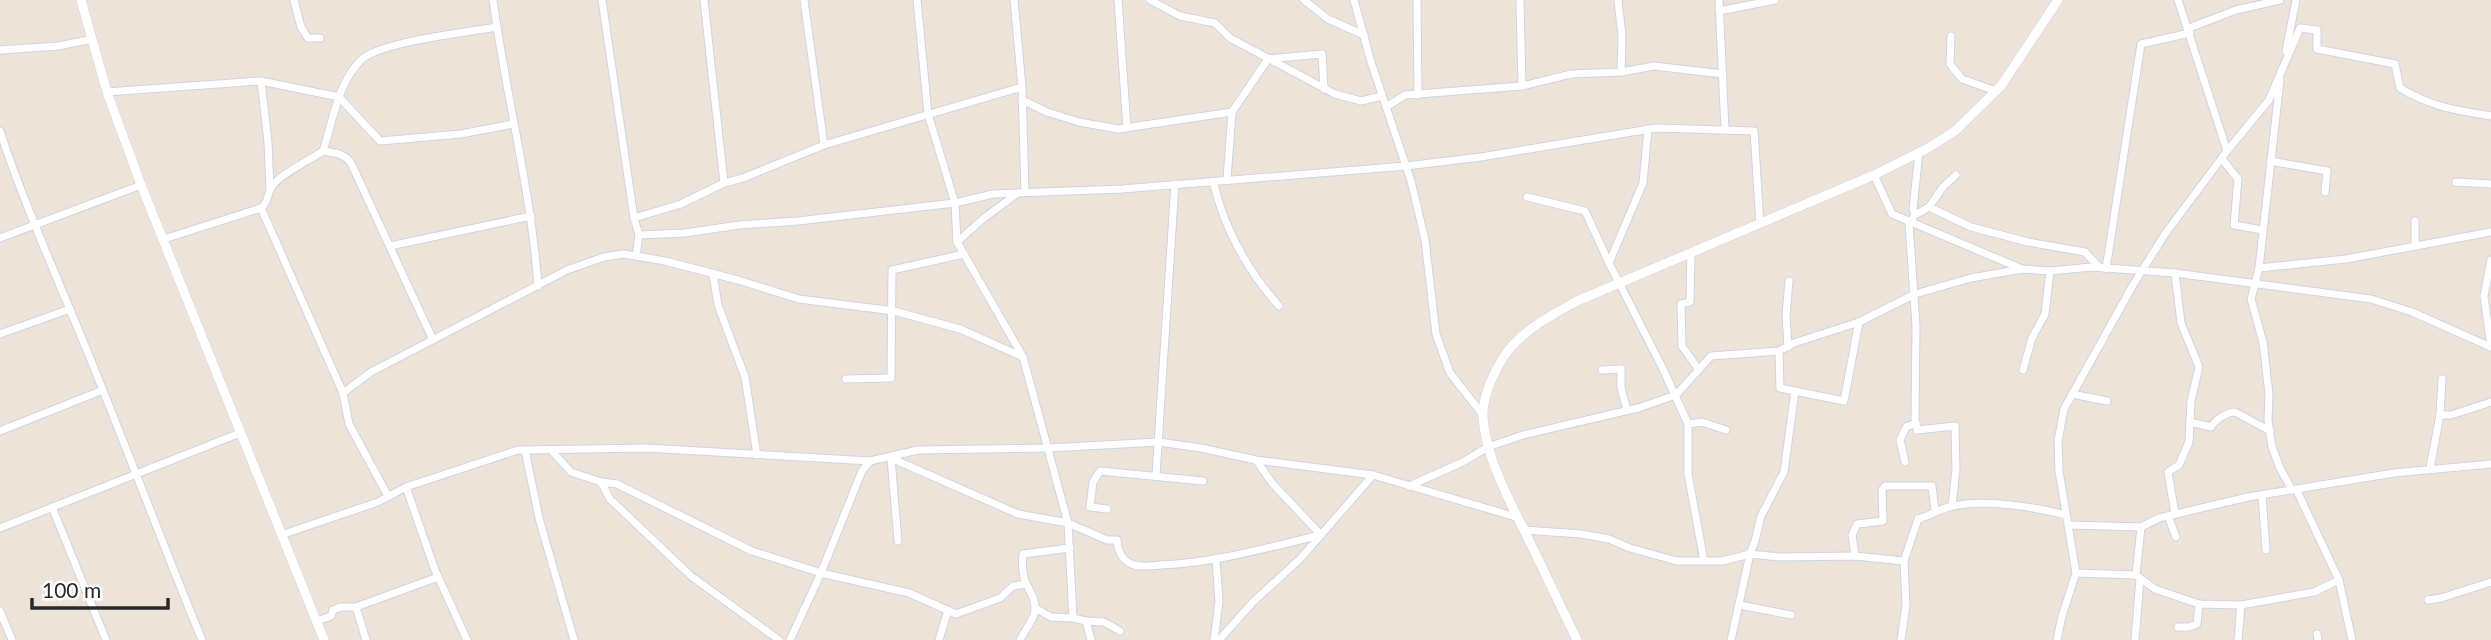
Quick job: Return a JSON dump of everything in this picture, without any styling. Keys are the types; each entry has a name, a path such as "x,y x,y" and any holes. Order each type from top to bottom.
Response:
{"street":[{"path":"81,0 107,92 141,185 324,640"},
{"path":"293,0 301,27 308,38 320,38"},
{"path":"493,0 531,216 538,286"},
{"path":"602,0 634,218 639,235 636,256"},
{"path":"704,0 724,183"},
{"path":"804,0 824,145"},
{"path":"917,0 929,114 955,204 957,242 1023,357 1068,523 1073,618"},
{"path":"1014,0 1022,87 1022,192"},
{"path":"1118,0 1127,128"},
{"path":"1150,0 1180,16 1215,23 1230,38 1324,89 1361,102 1382,96"},
{"path":"1304,0 1328,19 1364,35"},
{"path":"1354,0 1406,166 1424,240 1436,334 1450,373 1483,415"},
{"path":"1417,0 1418,94"},
{"path":"1520,0 1522,86"},
{"path":"1618,0 1622,36 1621,72"},
{"path":"1719,0 1725,130"},
{"path":"1719,11 1774,0"},
{"path":"1577,640 1516,517 1488,447 1483,415 1494,376 1512,346 1538,323 1577,301 1874,175 1955,131 1996,91 2058,0"},
{"path":"2178,0 2227,151"},
{"path":"2103,268 2141,44 2190,31 2236,10 2280,0"},
{"path":"2295,0 2270,161 2259,268 2251,299 2263,342 2269,394 2267,420 2272,447 2280,468 2294,490 2339,580 2352,640"},
{"path":"270,189 323,151 339,97 359,61 371,52 497,27"},
{"path":"2056,640 2076,573 2059,471 2059,441 2064,409 2133,285 2165,234 2269,100 2300,28 2317,30 2317,49 2395,64 2400,88 2423,102 2491,116"},
{"path":"1951,36 1950,64 1962,79 1996,91"},
{"path":"0,50 58,46 93,39"},
{"path":"1268,59 1322,54 1324,89"},
{"path":"1227,179 1232,111 1268,59"},
{"path":"1386,107 1405,95 1522,86 1571,74 1621,72 1654,66 1723,74"},
{"path":"107,92 261,81 339,97 380,141 461,134 513,124"},
{"path":"164,239 261,208 268,201 268,142 261,81"},
{"path":"634,218 681,204 724,183 767,169 824,145 1022,87"},
{"path":"1022,100 1047,112 1079,122 1118,129 1232,111"},
{"path":"639,235 685,233 738,225 955,204 993,194 1122,189 1406,166 1481,157 1648,129 1754,131 1759,224"},
{"path":"1609,263 1643,183 1648,129"},
{"path":"0,131 1,141 202,640"},
{"path":"323,151 348,158 433,340"},
{"path":"1915,215 1913,209 1919,152"},
{"path":"2222,159 2238,179 2234,225 2263,230"},
{"path":"2270,161 2327,171 2325,192"},
{"path":"1874,175 1892,214 2022,269"},
{"path":"1952,506 1956,470 1955,426 1917,430 1915,294 1909,223 1915,215 1929,207 1942,187 1955,175"},
{"path":"1213,181 1219,207 1233,241 1279,306"},
{"path":"2456,181 2491,184"},
{"path":"1156,475 1175,184"},
{"path":"0,238 141,185"},
{"path":"957,242 984,218 1022,192"},
{"path":"1527,197 1585,211 1618,284 1676,395 1688,424 1688,474 1704,561"},
{"path":"1929,207 1971,227 2028,242 2085,252 2103,268"},
{"path":"261,208 342,393 349,424 388,496"},
{"path":"390,246 531,216"},
{"path":"2415,245 2416,220"},
{"path":"2259,268 2346,259 2491,233"},
{"path":"1691,253 1690,302 1681,304 1682,346 1699,370"},
{"path":"342,393 371,372 567,270 604,257 624,254 713,274 799,299 892,311 960,329 1023,357"},
{"path":"846,379 891,378 892,271 964,254"},
{"path":"1409,486 1488,447 1522,435 1627,411 1676,395 1711,356 1779,351 1859,322 1915,294 1971,278 2022,269 2050,271 2103,268 2175,273 2253,283 2371,299 2412,312 2491,347 2485,288 2491,260"},
{"path":"2023,370 2032,338 2045,314 2050,271"},
{"path":"2175,273 2182,323 2199,367 2191,401 2189,442 2179,465 2168,472 2171,515 2176,537"},
{"path":"713,274 718,305 745,377 757,455"},
{"path":"1788,347 1786,315 1789,281"},
{"path":"0,334 70,309"},
{"path":"1779,351 1779,384 1782,388 1844,401 1859,322"},
{"path":"1602,370 1621,369 1621,388 1627,411"},
{"path":"2430,468 2440,415 2442,379"},
{"path":"0,431 103,390"},
{"path":"1731,640 1761,516 1784,472 1796,391"},
{"path":"2072,394 2106,401"},
{"path":"2440,415 2451,415 2491,402"},
{"path":"2190,422 2211,427 2214,422 2235,412 2270,431"},
{"path":"1688,424 1702,422 1726,430"},
{"path":"1905,462 1900,440 1906,427 1916,423"},
{"path":"0,528 240,433"},
{"path":"281,535 378,502 406,488 519,450 646,448 870,461 918,450 1048,448 1157,442 1201,447 1256,460 1373,475 1516,517"},
{"path":"525,450 539,518 574,640"},
{"path":"551,450 570,472 617,484 752,551 821,573 908,593 956,614 1000,598 1013,586 1026,584"},
{"path":"891,458 1018,514 1068,523 1107,540 1117,540 1118,551 1123,559 1134,565 1175,565 1321,535"},
{"path":"891,458 898,541"},
{"path":"1256,460 1272,483 1321,535"},
{"path":"790,640 821,573 862,471 870,461"},
{"path":"2069,525 2141,527 2171,515 2262,495 2430,468 2491,464"},
{"path":"1107,509 1090,507 1093,482 1100,471 1203,481"},
{"path":"1217,640 1300,559 1373,475"},
{"path":"601,482 610,499 691,576 779,640"},
{"path":"1855,556 1852,535 1857,524 1883,520 1882,490 1885,486 1932,486 1935,511"},
{"path":"406,488 438,577 467,640"},
{"path":"2262,495 2266,550"},
{"path":"1901,640 1906,605 1904,561 1918,519 1952,506 1970,504 2019,506 2066,515"},
{"path":"52,507 106,640"},
{"path":"2135,640 2141,527"},
{"path":"1524,530 1609,539 1677,561 1722,561 1750,554 1781,557 1855,556 1904,561"},
{"path":"1020,640 1034,616 1035,608 1031,589 1026,584 1022,569 1023,554 1070,548"},
{"path":"1216,558 1219,586 1217,640"},
{"path":"2076,573 2138,577 2155,589 2199,604 2241,605 2314,592 2339,580"},
{"path":"317,621 331,616 333,610 341,607 356,607 438,577"},
{"path":"2428,600 2491,582"},
{"path":"2178,626 2189,627 2197,624 2199,604"},
{"path":"1740,605 1791,615"},
{"path":"2238,640 2241,605"},
{"path":"356,607 366,640"},
{"path":"1035,608 1051,617 1104,622 1120,631"},
{"path":"939,640 948,610"},
{"path":"0,611 12,640"},
{"path":"1086,621 1091,640"}]}
